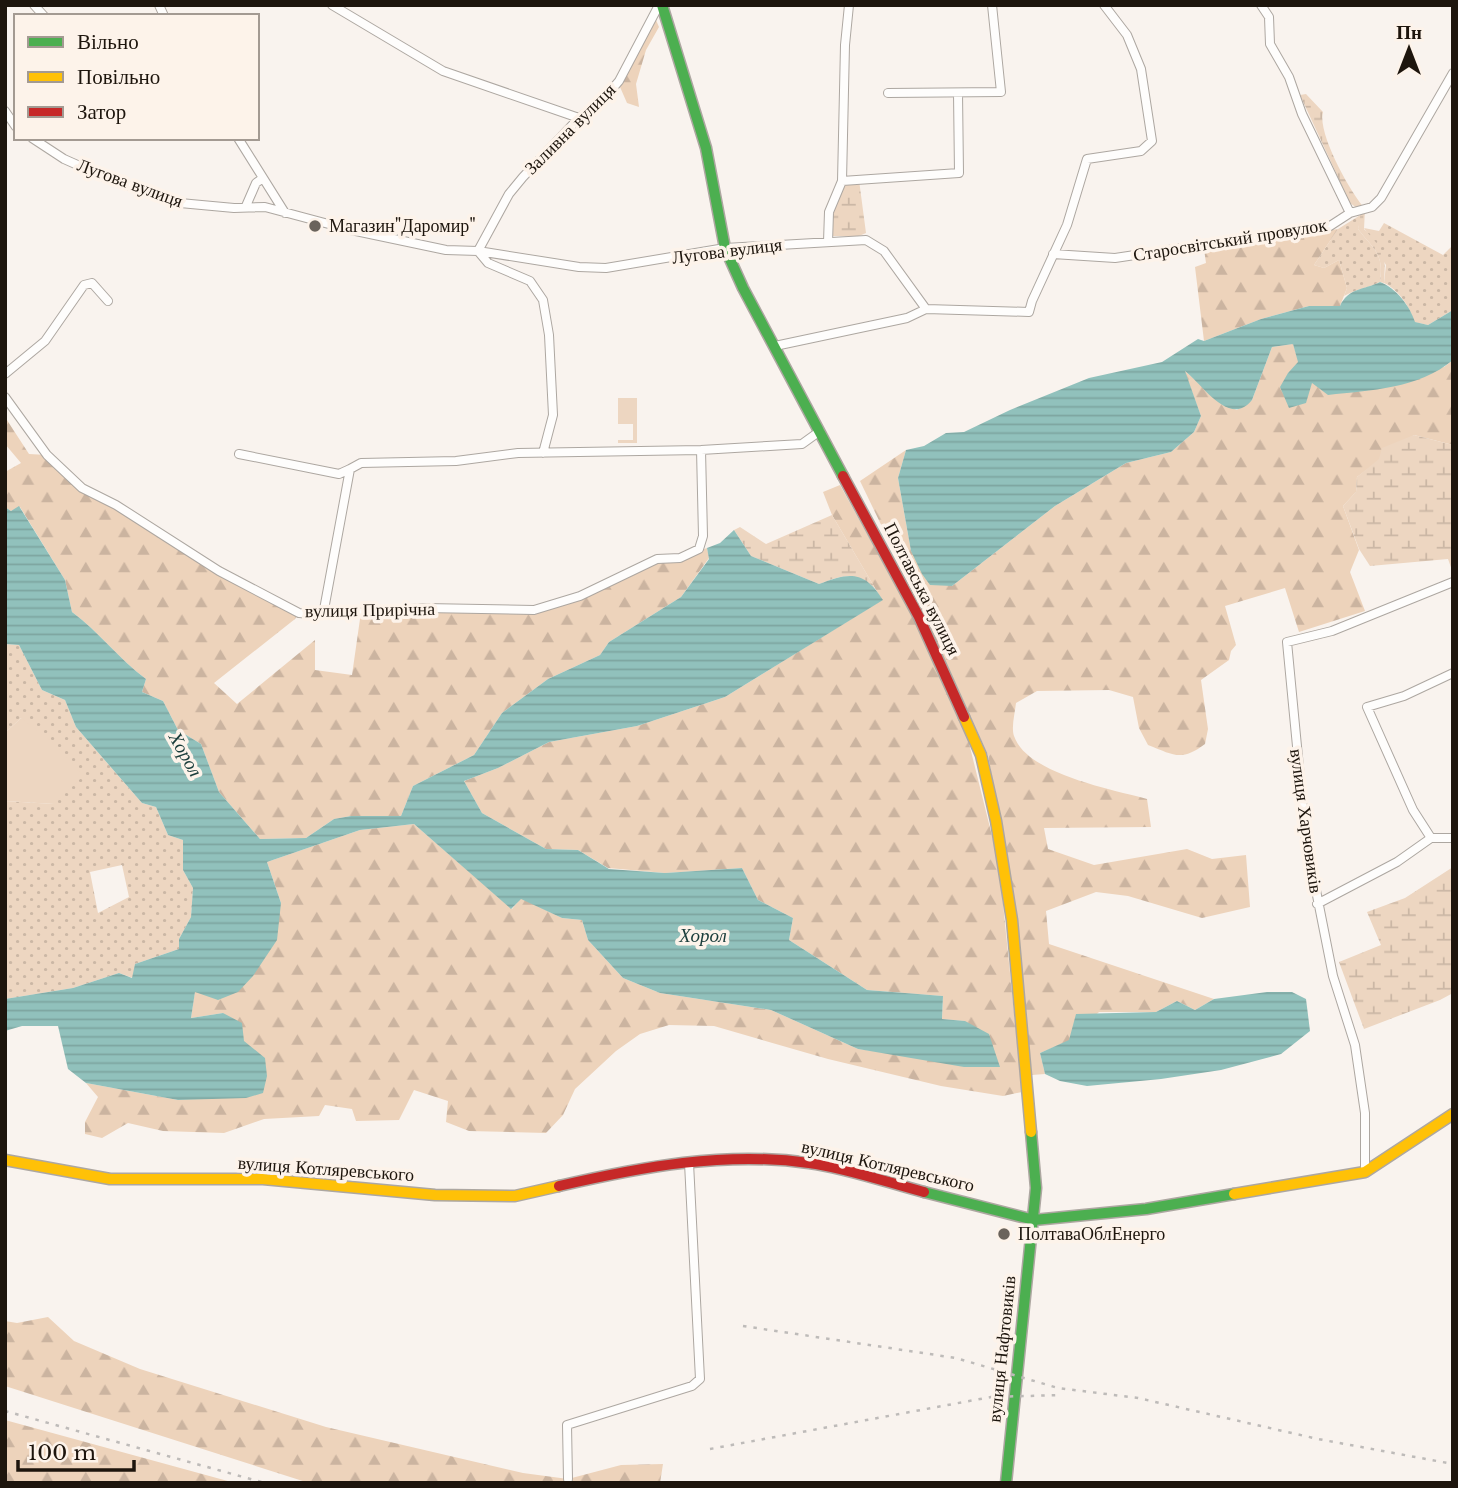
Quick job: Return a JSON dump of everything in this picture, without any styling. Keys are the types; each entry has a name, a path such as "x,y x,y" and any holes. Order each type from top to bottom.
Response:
{"street":[{"path":"332,5 443,71 579,118"},
{"name":"Заливна вулиця","path":"478,251 509,194 523,177 579,118 601,102 619,81 660,5"},
{"name":"Полтавська вулиця","path":"660,5 706,148 725,248 743,288 919,617 981,755 996,821 1012,920 1036,1188 1034,1220"},
{"path":"828,242 829,212 842,181 845,45 849,5"},
{"path":"888,93 1001,92 992,5"},
{"path":"775,346 907,318 926,309 1029,312 1031,301 1067,225 1087,159 1141,151 1153,141 1141,69 1127,35 1104,5"},
{"path":"1261,5 1269,18 1270,44 1289,76 1302,114 1350,213"},
{"name":"Старосвітський провулок","path":"1053,254 1115,258 1330,226 1350,213 1372,207 1381,198 1453,73"},
{"path":"842,181 959,173 958,93"},
{"name":"Лугова вулиця","path":"35,140 64,159 109,179 180,202 203,206 265,207 446,250 478,251 579,267 606,268 725,248 866,240 884,251 926,309"},
{"path":"239,140 285,213"},
{"path":"246,206 256,183 263,178"},
{"path":"478,251 488,263 530,281 543,300 553,415 542,453"},
{"path":"5,374 45,341 84,285 92,283 108,301"},
{"name":"вулиця Прирічна","path":"5,397 47,455 82,488 116,505 219,572 299,613 323,615 425,608 534,610 579,596 657,559 680,558 699,549 704,536 701,450"},
{"path":"239,454 339,474 361,463 457,461 518,453 701,450 802,444 820,431"},
{"path":"323,615 350,469"},
{"name":"вулиця Харчовиків","path":"1365,1172 1365,1113 1355,1045 1333,976 1306,840 1287,642 1332,631 1453,582"},
{"path":"1431,838 1413,810 1367,707 1404,696 1453,673"},
{"path":"1317,904 1397,862 1431,838 1453,838"},
{"name":"вулиця Котляревського","path":"5,1160 110,1179 263,1179 435,1195 515,1196 632,1169 729,1159 772,1159 812,1163 1034,1220 1146,1209 1365,1172 1453,1114"},
{"path":"568,1479 568,1425 692,1386 700,1379 689,1163"},
{"name":"вулиця Нафтовиків","path":"1006,1483 1034,1220"}],"green space":[{"path":"656,20 659,27 646,50 636,84 639,107 627,103 620,87"},
{"path":"1306,94 1323,112 1322,122 1330,147 1351,190 1365,209 1364,229 1383,253 1384,283 1380,282 1379,258 1358,229 1361,211 1350,203 1300,95"},
{"path":"859,180 866,233 859,236 828,236 829,212 842,181"},
{"path":"1362,214 1358,229 1379,258 1380,282 1344,296 1347,288 1339,260 1324,268 1314,265 1338,229"},
{"path":"1384,223 1443,255 1453,245 1453,310 1428,325 1414,322 1403,300 1384,283 1386,265 1364,228 1379,231"},
{"path":"1338,229 1314,265 1324,268 1339,260 1347,288 1340,306 1309,306 1261,319 1204,341 1195,267 1206,263 1204,249"},
{"path":"1293,344 1299,363 1288,373 1312,383 1444,367 1453,360 1453,445 1414,435 1357,477 1356,492 1343,506 1359,550 1350,572 1365,611 1299,632 1285,588 1225,606 1236,645 1229,660 1201,680 1208,729 1205,744 1197,750 1177,755 1148,745 1139,728 1133,697 1109,690 1037,691 1016,703 1014,736 1022,749 1035,760 1072,778 1147,799 1151,827 1044,828 1048,849 1094,865 1187,849 1212,859 1246,855 1250,907 1202,918 1128,896 1096,892 1046,911 1049,944 1214,999 1195,1010 1177,1001 1156,1012 1099,1012 1069,1041 1040,1053 1045,1074 1032,1075 1016,913 988,755 860,481 906,450 898,478 911,551 952,586 1055,506 1126,463 1171,452 1194,432 1201,416 1184,370 1223,405 1237,410 1252,400 1272,347"},
{"path":"618,398 637,398 637,443 618,443 618,440 633,440 633,424 618,424"},
{"path":"5,417 29,454 47,455 82,488 219,571 299,613 214,683 237,704 315,640 315,670 352,675 361,612 534,610 580,595 657,559 680,558 707,548 709,558 681,597 609,642 600,655 548,679 502,713 474,755 413,786 401,816 351,816 334,819 306,838 260,839 219,792 201,744 178,730 163,701 142,692 146,679 72,612 65,580 20,507 11,511 5,507 5,472 21,463 5,444"},
{"path":"1414,435 1453,445 1453,573 1448,559 1370,566 1359,549 1343,506 1356,492 1357,477 1379,459 1382,448"},
{"path":"840,485 923,635 966,731 999,864 1022,1092 1003,1096 941,1086 828,1059 714,1026 669,1025 640,1034 616,1051 575,1089 563,1115 546,1133 469,1131 446,1122 448,1101 414,1090 399,1120 356,1121 352,1109 325,1105 319,1116 264,1119 224,1133 163,1131 128,1123 102,1138 85,1134 85,1122 98,1097 86,1083 178,1100 244,1041 223,1013 191,1018 195,991 281,903 267,862 360,830 414,824 512,909 521,898 562,918 582,920 588,940 623,978 660,993 771,1010 858,1049 905,1055 965,1021 942,1019 943,996 867,990 789,940 793,918 758,900 742,868 665,873 608,868 578,850 546,849 482,813 464,781 498,768 549,742 637,726 725,697 882,600 832,515 823,492"},
{"path":"832,515 875,588 861,579 848,576 819,584 751,556 734,530 740,527 766,544"},
{"path":"5,644 19,645 42,690 65,700 76,727 142,803 156,807 168,835 183,840 183,870 193,888 191,917 179,939 179,949 135,964 133,978 119,973 73,988 5,999 5,801 54,804 21,718 5,733","holes":["122,865 129,897 98,913 90,872"]},
{"path":"21,718 56,745 83,776 54,804 5,801 5,733"},
{"path":"1453,867 1453,993 1364,1029 1339,962 1381,945 1367,912 1405,898"},
{"path":"48,1317 74,1341 140,1369 326,1427 523,1473 568,1479 621,1465 663,1464 660,1483 309,1483 5,1386 5,1321 17,1323"},
{"path":"5,1420 235,1483 5,1483"}],"water":[{"path":"1380,282 1402,298 1415,322 1428,325 1453,310 1453,360 1425,377 1394,387 1328,395 1312,383 1306,403 1289,408 1280,387 1298,362 1293,344 1272,347 1252,400 1244,407 1226,407 1208,394 1185,371 1201,416 1194,432 1171,452 1126,463 1055,506 952,586 930,585 922,574 911,551 898,478 906,450 924,446 946,433 964,432 1089,378 1162,362 1198,339 1204,341 1261,319 1309,306 1340,306 1352,293"},
{"name":"Хорол","path":"19,506 65,580 72,612 146,679 142,692 163,701 178,730 201,744 219,792 260,839 306,838 334,819 351,816 401,816 413,786 474,755 502,713 548,679 600,655 609,642 681,597 709,559 707,548 720,543 734,530 751,556 819,584 847,576 862,578 883,600 725,697 637,726 549,742 498,768 464,781 482,813 546,849 578,850 609,869 665,873 742,868 758,900 793,918 789,940 867,990 943,996 942,1019 965,1021 989,1034 1000,1067 964,1067 858,1049 771,1010 660,993 623,978 588,940 582,920 562,918 521,899 511,909 414,824 360,830 267,862 281,903 277,940 253,976 238,992 218,1000 195,992 191,1018 223,1013 242,1023 244,1041 265,1058 267,1076 263,1093 246,1098 178,1100 86,1083 68,1069 58,1026 22,1026 5,1031 5,999 73,988 119,973 132,978 135,964 179,949 179,939 191,917 193,888 183,870 183,840 168,835 156,807 142,803 76,727 65,700 42,690 19,645 5,644 5,507 11,511"},
{"path":"1267,992 1292,992 1306,999 1310,1031 1281,1054 1221,1070 1087,1086 1060,1081 1045,1074 1040,1053 1069,1040 1076,1014 1156,1012 1177,1001 1195,1010 1214,999"}],"railway":[{"path":"743,1326 956,1358 1058,1388 1138,1398 1318,1439 1453,1464"},
{"path":"710,1449 991,1397 1062,1395"},
{"path":"5,1411 265,1483"}],"traffic: fast":[{"path":"662,5 706,148 725,248 743,288 843,476"},
{"path":"1006,1483 1036,1188 1031,1132"},
{"path":"924,1192 1034,1220 1146,1209 1234,1194"}],"traffic: slow":[{"path":"964,717 981,755 996,821 1012,920 1031,1132"},
{"path":"1234,1194 1365,1172 1453,1114"},
{"path":"5,1160 110,1179 263,1179 435,1195 515,1196 559,1186"}],"traffic: jam":[{"path":"843,476 919,617 964,717"},
{"path":"559,1186 652,1167 746,1159 823,1165 924,1192"}],"place":[{"name":"Магазин\"Даромир\"","path":"315,226"},
{"name":"ПолтаваОблЕнерго","path":"1004,1234"}]}
